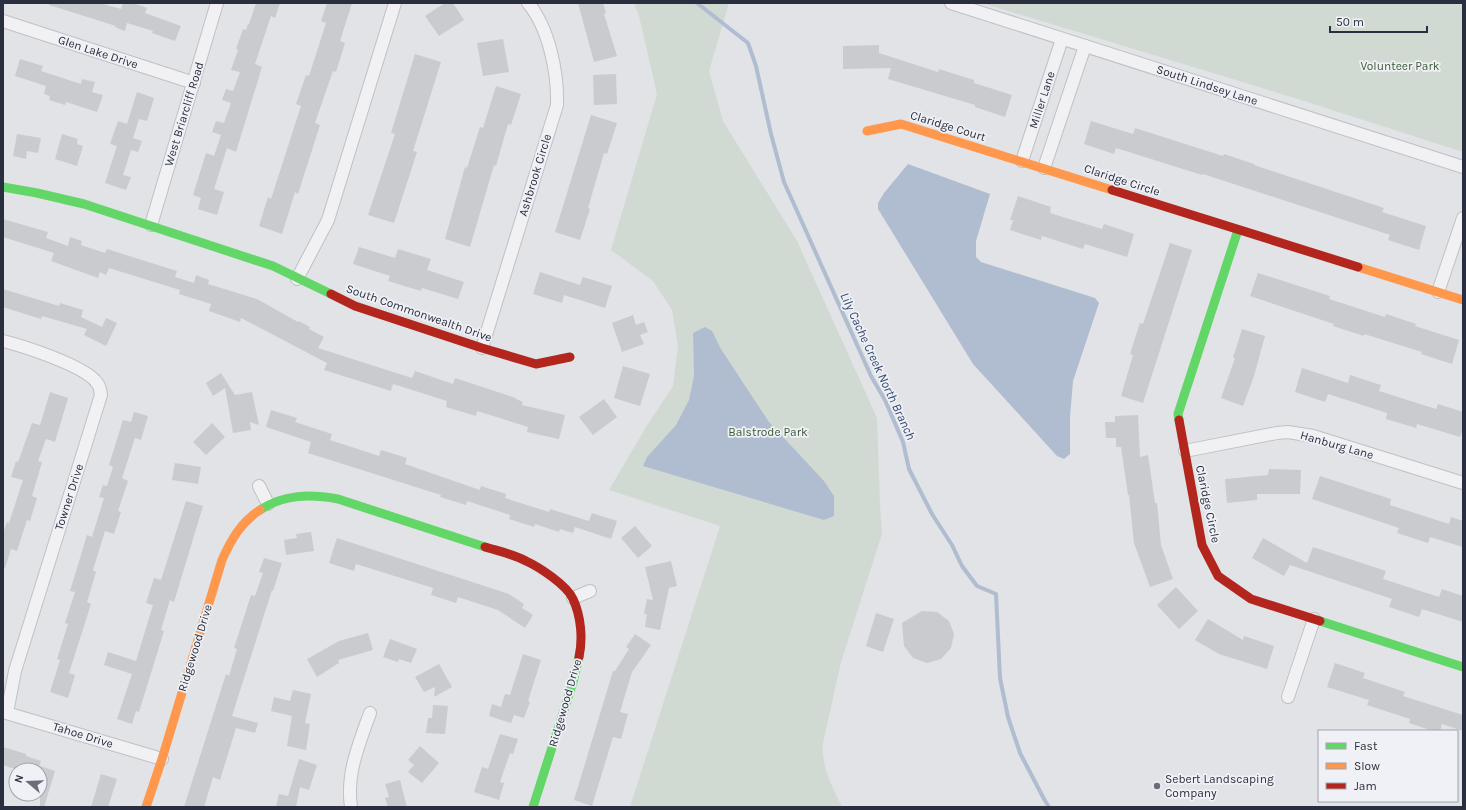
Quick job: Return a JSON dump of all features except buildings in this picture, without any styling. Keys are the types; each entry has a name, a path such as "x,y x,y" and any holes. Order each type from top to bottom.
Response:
{"street":[{"name":"West Briarcliff Road","path":"151,225 217,3"},
{"path":"297,279 328,220 395,3"},
{"name":"Ashbrook Circle","path":"482,348 557,105 556,80 551,54 540,22 528,3"},
{"name":"South Lindsey Lane","path":"951,3 1463,167"},
{"name":"Glen Lake Drive","path":"3,21 194,83"},
{"name":"Miller Lane","path":"1022,161 1062,39"},
{"name":"Miller Lane","path":"1044,168 1085,46"},
{"name":"Claridge Court","path":"866,131 901,124 1022,161"},
{"name":"Claridge Circle","path":"1022,161 1463,300"},
{"name":"South Commonwealth Drive","path":"3,187 84,204 273,266 355,306 482,348 536,364 570,357"},
{"path":"1438,292 1463,218"},
{"name":"Claridge Circle","path":"1238,230 1178,414 1202,545 1218,576 1251,599 1463,667"},
{"name":"Towner Drive","path":"3,341 24,346 81,371 97,383 101,394 15,671 5,712"},
{"name":"Hanburg Lane","path":"1185,450 1277,433 1299,433 1313,436 1463,483"},
{"path":"259,486 268,504"},
{"name":"Ridgewood Drive","path":"146,807 225,550 235,533 245,521 268,504 287,497 303,495 327,496 338,499 525,560 546,572 573,598 579,619 581,646 573,682 533,807"},
{"path":"573,598 590,591"},
{"path":"1288,697 1314,619"},
{"name":"Tahoe Drive","path":"5,712 162,759"},
{"path":"351,807 350,781 357,748 370,713"}],"green space":[{"name":"Balstrode Park","path":"634,3 729,3 709,71 723,121 797,241 877,418 882,534 841,662 823,743 825,768 842,807 630,807 720,526 609,490 646,427 673,386 678,346 672,310 653,281 611,250 657,94 639,16"},
{"name":"Volunteer Park","path":"982,3 1463,3 1463,152 1298,99"}],"water":[{"path":"908,164 990,194 976,241 976,257 981,262 1095,298 1099,303 1073,381 1070,417 1070,454 1064,459 1057,456 973,364 878,209 878,203 884,193"},
{"path":"705,327 712,331 721,349 769,422 824,481 834,496 834,516 824,520 643,466 647,457 676,425 689,400 694,376 693,333"}],"waterway":[{"name":"Lily Cache Creek North Branch","path":"697,3 748,43 756,66 771,134 784,182 871,376 885,400 903,442 909,469 932,514 952,545 962,566 977,586 996,594 1000,678 1008,717 1020,753 1049,807"}],"traffic: fast":[{"path":"3,187 84,204 273,266 331,294"},
{"path":"1179,420 1178,414 1238,230"},
{"path":"260,510 288,498 318,496 338,499 485,547"},
{"path":"1320,621 1463,667"},
{"path":"533,807 573,682 579,657"}],"traffic: slow":[{"path":"867,131 901,124 1112,190"},
{"path":"1358,267 1463,300"},
{"path":"146,807 222,560 237,532 247,520 260,510"}],"traffic: jam":[{"path":"1112,190 1358,267"},
{"path":"331,294 355,306 482,348 536,364 570,357"},
{"path":"1179,420 1202,545 1218,576 1251,599 1320,621"},
{"path":"485,547 516,556 532,564 559,582 565,588 573,599 578,613 581,643 579,657"}],"place":[{"name":"Sebert Landscaping Company","path":"1157,786"}]}
